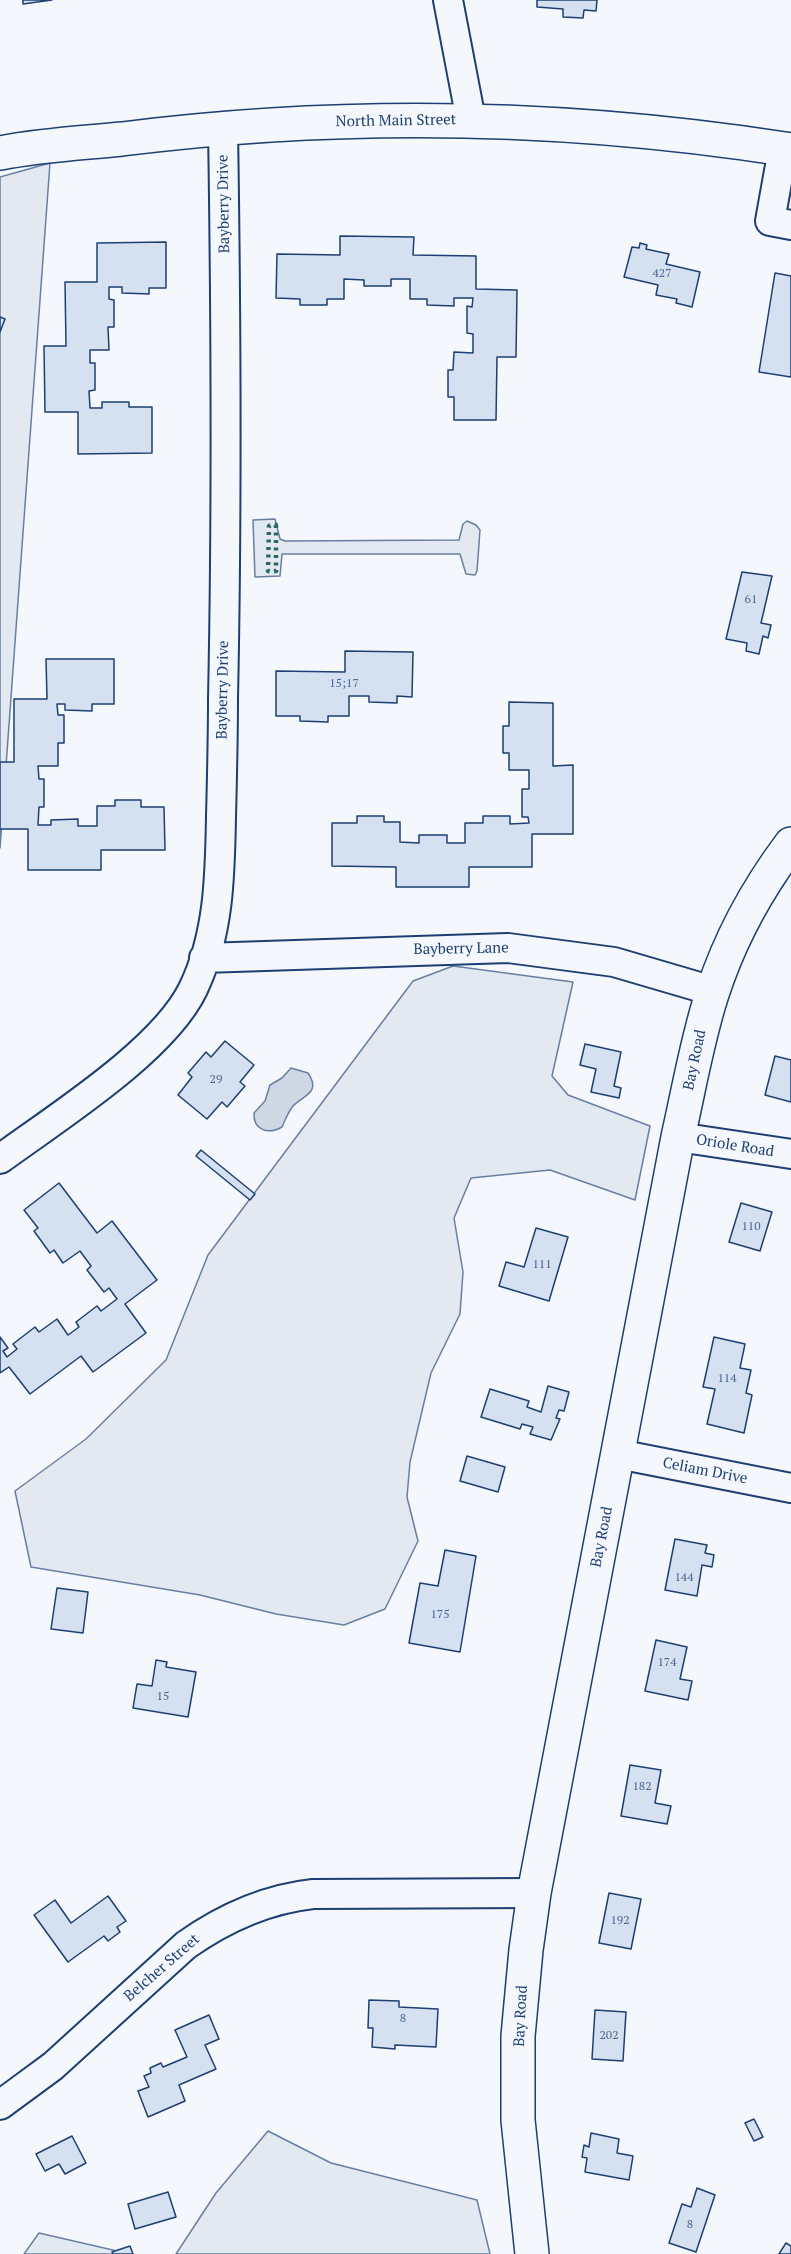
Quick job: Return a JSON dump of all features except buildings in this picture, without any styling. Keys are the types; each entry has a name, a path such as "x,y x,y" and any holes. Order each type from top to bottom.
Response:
{"main road":[{"name":"North Main Street","path":"0,153 223,128 355,121 471,120 658,131 787,149"},
{"name":"Bay Road","path":"532,2254 518,2120 518,2036 534,1893 678,1137 713,991 748,911 791,844"}],"street":[{"path":"448,0 471,120"},
{"name":"Bayberry Drive","path":"0,1160 145,1049 183,1007 193,989 204,958 216,912 221,853 225,292 223,128"},
{"path":"787,149 770,221 791,225"},
{"name":"Bayberry Lane","path":"204,958 508,948 614,962 713,991"},
{"name":"Oriole Road","path":"678,1137 791,1154"},
{"name":"Celiam Drive","path":"618,1454 791,1488"},
{"name":"Belcher Street","path":"0,2105 52,2066 186,1945 208,1930 253,1908 294,1896 313,1894 534,1893"}],"shaded area":[{"path":"50,163 0,848 0,177"},
{"path":"275,519 280,539 285,541 459,540 463,524 467,521 476,525 480,530 477,571 475,575 466,574 460,554 282,554 280,576 255,577 253,520"},
{"path":"453,966 573,982 552,1076 568,1095 650,1126 635,1200 550,1170 471,1178 454,1218 463,1272 460,1314 431,1373 410,1462 407,1497 418,1541 385,1609 344,1625 276,1614 200,1595 31,1567 15,1491 86,1439 166,1360 208,1255 413,981"},
{"path":"291,1068 308,1073 312,1080 312,1090 293,1106 282,1127 272,1131 262,1129 254,1119 254,1113 265,1101 270,1085 282,1078"},
{"path":"268,2131 331,2163 477,2200 490,2254 176,2254 216,2193"},
{"path":"39,2233 130,2254 24,2254"}],"hedge":[{"path":"276,525 276,571 268,571 269,526 276,525"}]}
